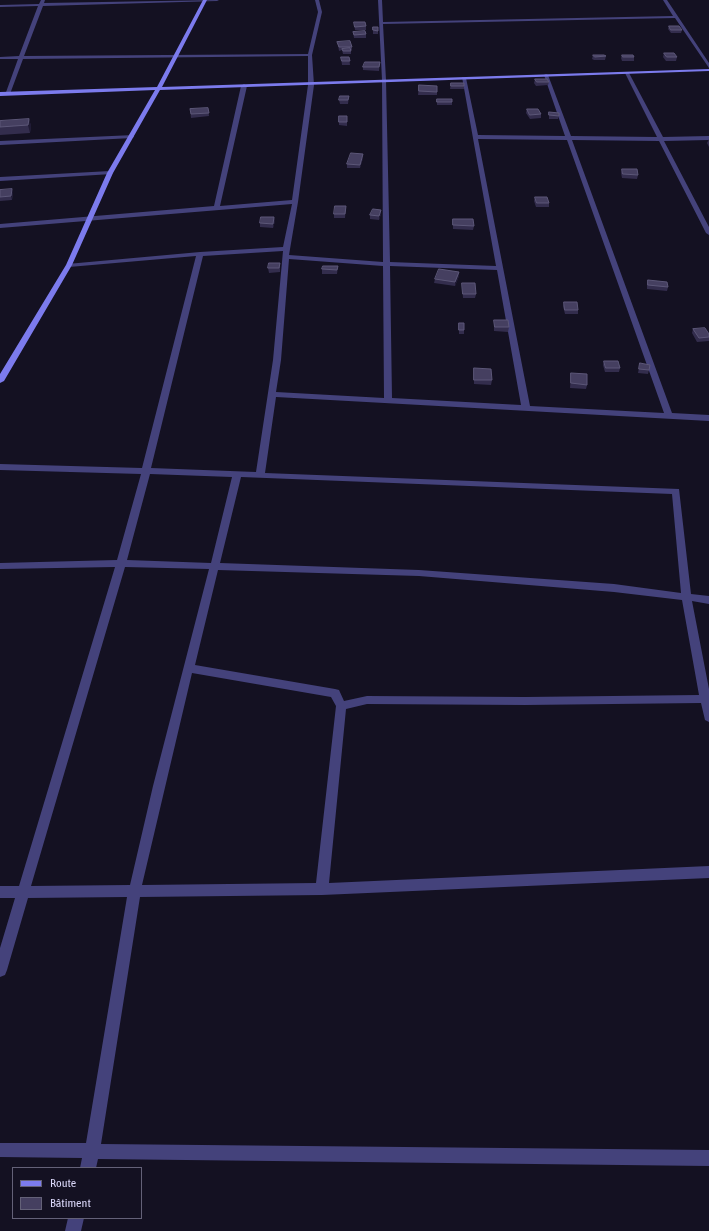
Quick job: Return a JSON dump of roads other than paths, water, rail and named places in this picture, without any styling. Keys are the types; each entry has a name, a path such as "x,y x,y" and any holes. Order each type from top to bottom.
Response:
{"street":[{"path":"0,381 69,265 110,173 158,90 205,0"},
{"path":"0,6 42,2 217,0"},
{"path":"260,476 277,360 286,249 295,202 311,84 310,55 320,12 317,0"},
{"path":"380,0 384,80 388,400"},
{"path":"665,0 709,67"},
{"path":"7,94 42,2"},
{"path":"381,23 676,17"},
{"path":"0,58 310,55"},
{"path":"0,94 158,90 384,80 709,70"},
{"path":"627,73 709,233"},
{"path":"546,75 669,416"},
{"path":"464,78 526,408"},
{"path":"217,207 244,86"},
{"path":"0,143 132,136"},
{"path":"475,137 661,139 709,138"},
{"path":"0,179 110,173"},
{"path":"0,226 89,220 217,207 295,202"},
{"path":"69,265 200,254 286,249"},
{"path":"0,970 121,563 146,471 200,254"},
{"path":"286,257 387,264 500,268"},
{"path":"272,394 709,418"},
{"path":"0,467 676,491 686,597 709,717"},
{"path":"88,1167 135,891 188,668 238,475"},
{"path":"0,566 121,563 419,573 614,588 709,600"},
{"path":"188,668 335,693 341,706 322,889"},
{"path":"341,706 367,700 525,701 706,699"},
{"path":"0,892 322,889 709,872"},
{"path":"0,1150 709,1158"},
{"path":"73,1231 76,1219"}]}
